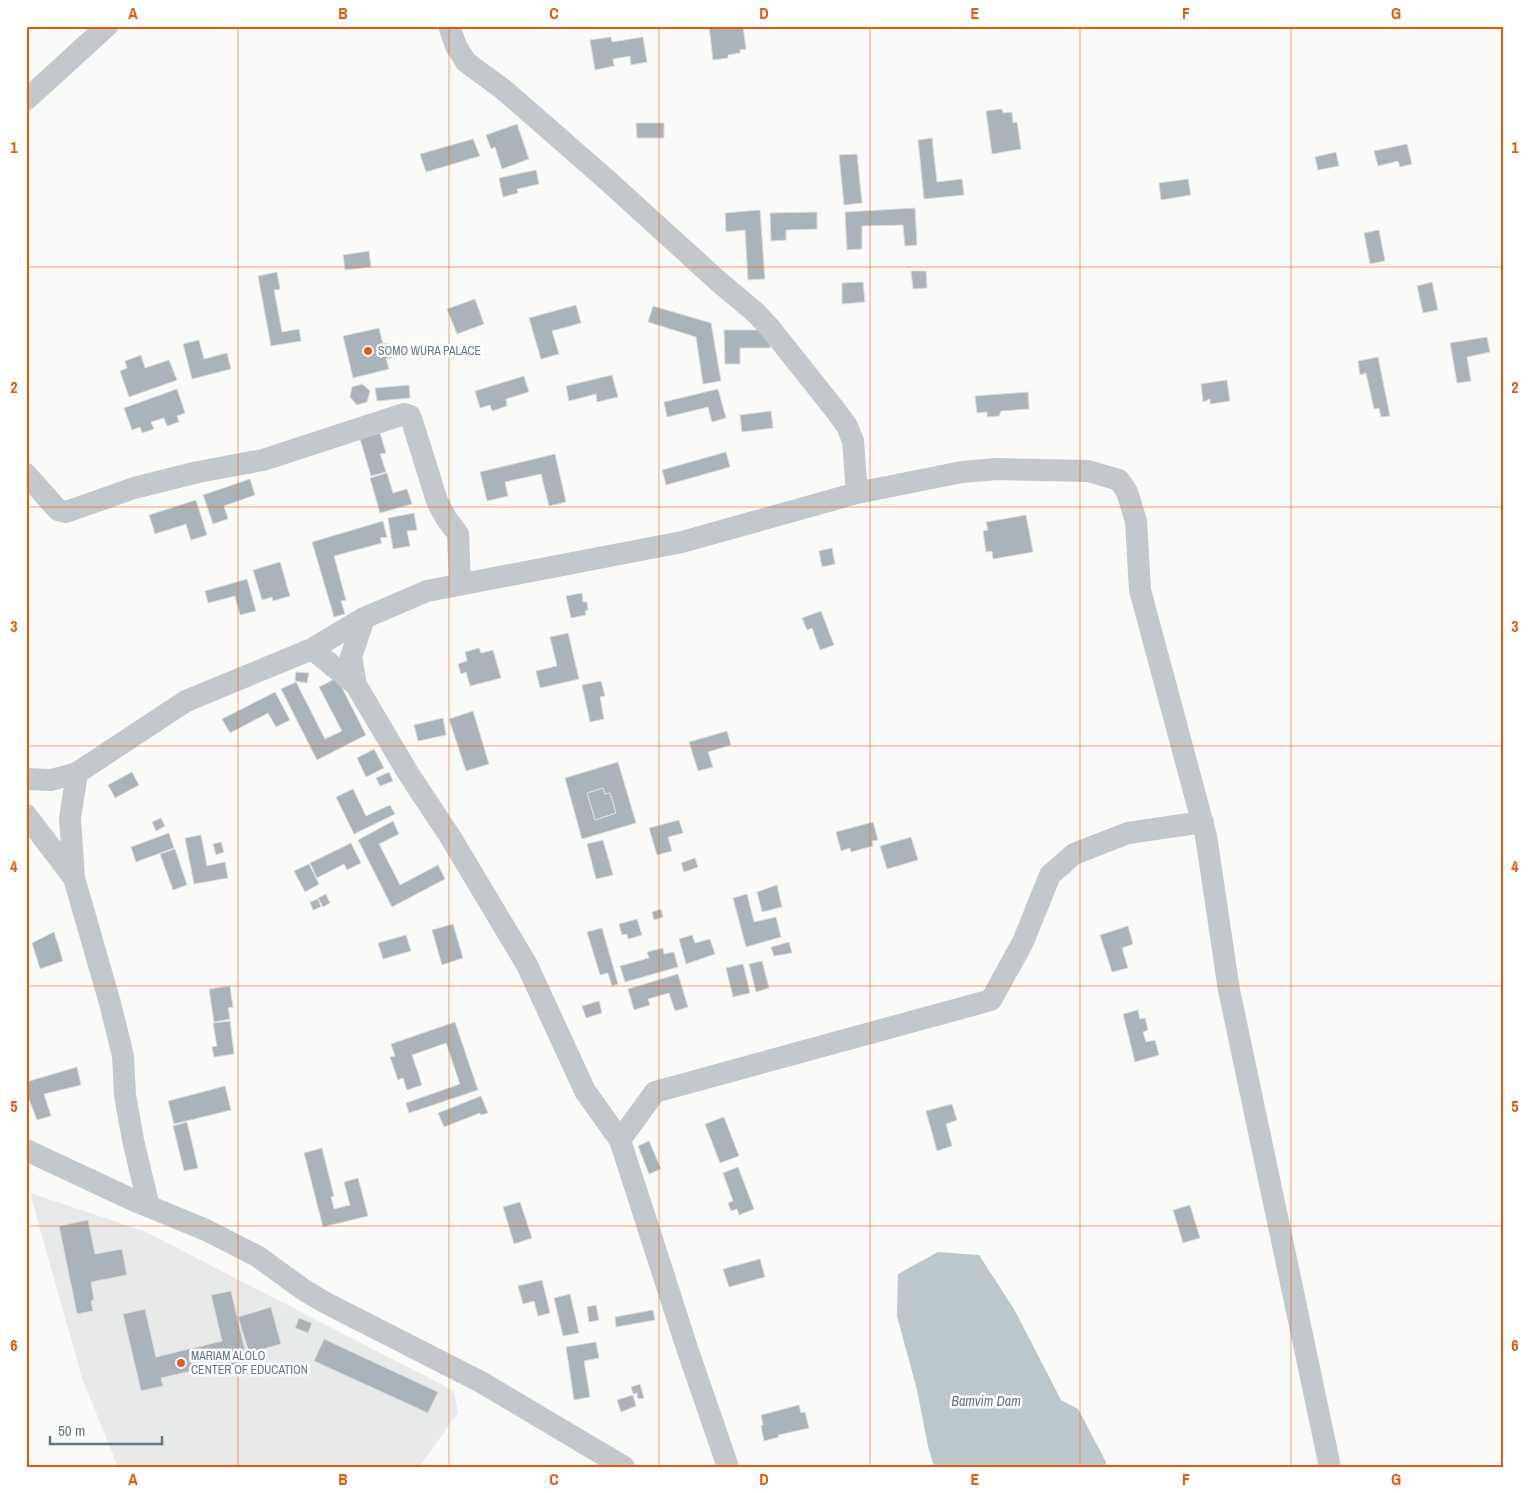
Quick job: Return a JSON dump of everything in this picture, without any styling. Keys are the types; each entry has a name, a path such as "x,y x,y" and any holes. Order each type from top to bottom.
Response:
{"street":[{"path":"26,100 107,26"},
{"path":"449,26 456,46 466,62 504,90 607,180 643,214 756,312 770,328 846,426 853,441 857,493"},
{"path":"26,474 58,510 66,512 134,488 198,472 263,460 404,414 410,416 437,501 446,518 458,534 460,584"},
{"path":"26,780 51,780 77,773 186,701 312,649 364,618 427,591 682,542 857,493 962,472 997,469 1088,471 1119,480 1127,492 1136,521 1140,590 1206,836 1229,990 1330,1467"},
{"path":"356,685 351,657 364,618"},
{"path":"312,649 356,685 408,773 451,838 526,965 585,1091 620,1140 687,1348 728,1467"},
{"path":"77,773 70,818 74,878 110,1003 123,1056 125,1095 133,1140 149,1207"},
{"path":"28,822 74,878"},
{"path":"620,1140 655,1092 991,1000 1023,942 1050,875 1074,854 1128,832 1203,822"},
{"path":"26,1150 149,1207 206,1230 256,1256 326,1303 481,1382 624,1467"}],"shaded area":[{"path":"30,1193 144,1231 454,1391 458,1413 419,1467 118,1467 82,1378"}],"water":[{"name":"Bamvim Dam","path":"938,1252 979,1255 1014,1309 1061,1400 1078,1409 1106,1462 1105,1467 934,1467 917,1390 897,1316 898,1274"}],"building":[{"path":"709,26 743,26 746,49 740,50 740,53 728,55 728,58 713,60"},
{"path":"611,37 612,42 643,37 647,62 631,65 630,56 613,59 614,66 595,70 590,40"},
{"path":"1002,109 1003,113 1012,112 1013,123 1017,122 1021,149 992,154 986,111"},
{"path":"636,123 664,123 664,138 637,138"},
{"path":"517,124 529,159 502,169 495,147 491,149 486,135"},
{"path":"932,138 937,182 962,179 964,195 924,199 918,140"},
{"path":"473,139 480,156 426,172 420,154"},
{"path":"1407,144 1412,164 1400,167 1398,161 1378,166 1374,151"},
{"path":"1336,152 1339,166 1318,170 1315,157"},
{"path":"857,154 862,203 844,205 839,155"},
{"path":"536,170 539,184 517,189 518,193 503,197 499,178"},
{"path":"1188,179 1191,195 1161,200 1159,183"},
{"path":"915,208 917,245 905,246 903,225 862,226 862,249 847,250 845,212"},
{"path":"760,210 765,279 748,280 745,230 726,232 725,213"},
{"path":"817,212 817,229 786,230 786,240 771,241 770,213"},
{"path":"1379,230 1385,261 1370,264 1364,233"},
{"path":"369,251 371,267 345,270 343,255"},
{"path":"911,271 926,271 927,288 913,289"},
{"path":"277,272 280,289 274,290 282,332 299,329 301,341 271,346 258,276"},
{"path":"863,282 865,302 842,304 842,283"},
{"path":"1432,282 1438,310 1423,313 1417,286"},
{"path":"475,299 484,324 457,334 447,309"},
{"path":"576,305 581,323 552,331 559,354 541,359 529,318"},
{"path":"653,306 711,323 721,381 703,384 696,337 648,322"},
{"name":"SOMO WURA PALACE","path":"379,328 383,344 388,343 392,358 386,359 389,369 353,378 343,336"},
{"path":"724,330 770,330 770,348 740,348 740,364 725,364"},
{"path":"1487,337 1490,352 1467,357 1471,381 1457,383 1450,343"},
{"path":"199,340 204,359 227,353 231,369 192,379 183,344"},
{"path":"141,355 145,368 169,360 177,380 129,397 120,371 127,368 125,361"},
{"path":"1378,357 1390,416 1381,417 1379,408 1374,409 1366,373 1360,375 1358,361"},
{"path":"612,375 618,397 597,402 596,394 569,401 566,386"},
{"path":"524,376 529,392 506,399 507,406 492,411 490,405 480,408 475,391"},
{"path":"1227,380 1230,401 1210,404 1210,399 1203,402 1201,384"},
{"path":"362,384 370,391 367,402 357,405 350,397 352,387"},
{"path":"409,385 410,398 377,401 375,388"},
{"path":"177,389 185,413 177,416 179,422 167,426 164,418 151,422 154,429 142,433 140,427 132,430 124,408"},
{"path":"718,389 726,418 712,422 708,407 667,417 664,402"},
{"path":"1028,392 1029,409 1001,411 999,416 987,417 987,412 977,413 975,396"},
{"path":"771,411 773,428 742,432 740,415"},
{"path":"380,433 386,453 380,454 386,472 371,476 360,439"},
{"path":"726,452 730,467 666,485 662,470"},
{"path":"555,454 566,502 549,506 541,474 505,482 508,496 487,501 480,472"},
{"path":"387,473 393,493 407,489 412,504 380,513 370,478"},
{"path":"250,479 255,495 224,506 228,519 213,524 203,495"},
{"path":"196,500 207,535 191,540 186,524 155,534 149,515"},
{"path":"414,513 417,530 407,531 410,546 393,549 388,518"},
{"path":"1026,515 1033,552 993,559 992,551 986,552 983,531 988,530 986,522"},
{"path":"383,521 387,537 380,538 382,543 334,556 346,600 341,601 345,614 334,617 312,542"},
{"path":"832,548 835,564 822,567 819,551"},
{"path":"280,562 290,596 273,601 272,597 262,600 253,570"},
{"path":"247,579 256,611 240,615 235,596 208,603 205,591"},
{"path":"582,593 583,602 587,602 588,610 585,611 586,615 571,618 566,596"},
{"path":"821,611 834,645 820,650 812,628 807,630 802,618"},
{"path":"568,633 579,679 540,688 536,671 557,666 550,637"},
{"path":"479,648 481,653 493,650 501,678 470,686 466,672 461,674 458,664 467,661 465,652"},
{"path":"296,672 309,673 307,683 295,681"},
{"path":"337,678 366,735 317,760 281,689 296,682 325,739 342,731 319,687"},
{"path":"601,681 605,696 600,697 604,719 590,722 582,685"},
{"path":"275,692 290,720 276,727 268,713 230,733 222,719"},
{"path":"473,711 489,764 466,771 449,719"},
{"path":"443,718 446,735 418,741 414,725"},
{"path":"727,731 731,745 708,752 713,767 698,771 689,742"},
{"path":"374,749 384,768 366,777 357,758"},
{"path":"618,762 636,823 582,839 565,778","holes":["603,788 605,794 610,793 616,813 595,820 587,793"]},
{"path":"132,772 139,785 115,798 108,785"},
{"path":"389,772 393,781 380,786 376,778"},
{"path":"603,788 605,794 610,793 616,813 595,820 587,793"},
{"path":"353,789 366,816 390,805 395,814 354,834 336,797"},
{"path":"161,818 165,826 156,831 152,822"},
{"path":"679,820 683,833 668,837 672,851 657,855 649,828"},
{"path":"393,821 399,834 379,844 400,885 438,865 445,879 392,907 358,840"},
{"path":"873,822 878,840 872,841 873,846 851,852 850,848 841,851 836,832"},
{"path":"169,833 174,848 136,862 131,847"},
{"path":"201,835 207,866 225,862 228,878 194,884 185,838"},
{"path":"911,837 918,860 887,869 880,846"},
{"path":"603,840 613,875 596,879 587,844"},
{"path":"221,842 224,852 216,855 213,844"},
{"path":"351,843 361,863 347,870 344,864 317,878 310,863"},
{"path":"175,849 187,885 173,890 160,854"},
{"path":"695,858 698,867 684,872 681,863"},
{"path":"309,864 319,884 305,892 294,871"},
{"path":"777,885 782,907 762,912 757,892"},
{"path":"326,894 330,903 323,907 318,898"},
{"path":"747,894 754,922 776,917 781,937 746,947 733,898"},
{"path":"318,899 321,907 313,910 310,902"},
{"path":"661,909 663,917 654,920 652,912"},
{"path":"637,919 642,935 628,939 627,934 622,935 619,924"},
{"path":"453,924 463,958 442,965 432,930"},
{"path":"1128,926 1133,944 1122,948 1128,968 1112,972 1100,935"},
{"path":"602,928 618,984 612,986 608,973 600,975 587,932"},
{"path":"54,932 63,961 40,969 32,943"},
{"path":"406,935 411,951 383,959 378,943"},
{"path":"692,935 695,943 710,939 715,954 686,964 679,939"},
{"path":"789,942 792,953 774,956 771,947"},
{"path":"663,948 664,954 674,952 678,967 625,982 620,966 649,958 647,952"},
{"path":"762,961 769,988 756,992 749,964"},
{"path":"743,964 750,993 733,997 726,968"},
{"path":"678,974 688,1007 675,1011 669,993 648,999 650,1005 634,1010 628,989"},
{"path":"230,986 233,1007 228,1008 230,1019 214,1022 209,989"},
{"path":"599,1001 602,1013 586,1018 582,1006"},
{"path":"1138,1010 1140,1019 1145,1018 1148,1030 1143,1032 1146,1042 1155,1040 1159,1055 1135,1062 1123,1014"},
{"path":"230,1021 234,1054 214,1057 212,1047 217,1046 213,1023"},
{"path":"455,1022 478,1090 409,1113 406,1103 460,1084 446,1043 412,1055 422,1085 407,1090 403,1078 398,1080 390,1057 395,1056 391,1044"},
{"path":"77,1067 81,1085 44,1094 51,1116 37,1120 26,1092 26,1082"},
{"path":"225,1086 231,1110 174,1124 168,1101"},
{"path":"481,1096 488,1113 481,1115 480,1113 444,1127 438,1113"},
{"path":"952,1104 957,1120 946,1124 952,1146 937,1151 926,1111"},
{"path":"724,1117 739,1156 720,1163 705,1124"},
{"path":"187,1122 198,1168 184,1171 173,1126"},
{"path":"649,1141 661,1169 649,1174 638,1146"},
{"path":"322,1148 334,1196 331,1197 334,1209 350,1205 344,1182 358,1178 368,1216 323,1227 304,1153"},
{"path":"738,1167 754,1209 739,1215 737,1209 731,1211 728,1203 733,1201 723,1173"},
{"path":"520,1202 532,1238 514,1244 503,1207"},
{"path":"1190,1205 1200,1238 1183,1243 1173,1210"},
{"path":"88,1220 95,1254 122,1249 127,1275 91,1282 94,1300 91,1301 93,1311 77,1314 59,1226"},
{"path":"760,1259 765,1277 729,1287 723,1269"},
{"path":"542,1280 550,1313 538,1316 534,1301 523,1304 518,1286"},
{"path":"231,1291 249,1367 229,1372 227,1363 161,1378 163,1386 141,1391 123,1314 145,1309 156,1357 222,1341 211,1295"},
{"path":"570,1294 579,1333 563,1336 554,1298"},
{"path":"596,1305 599,1320 589,1322 587,1307"},
{"path":"271,1307 281,1344 249,1353 238,1317"},
{"path":"653,1310 655,1320 616,1327 615,1317"},
{"path":"299,1318 312,1323 308,1333 295,1328"},
{"path":"324,1339 438,1392 428,1413 314,1361"},
{"path":"596,1342 599,1358 584,1361 590,1397 574,1400 566,1347"},
{"path":"640,1384 644,1398 638,1399 637,1393 633,1394 631,1387"},
{"path":"633,1395 636,1406 621,1412 617,1400"},
{"path":"799,1405 801,1413 805,1412 809,1428 778,1435 779,1437 764,1441 761,1415"}],"place":[{"name":"SOMO WURA PALACE","path":"368,351"},
{"name":"MARIAM ALOLO CENTER OF EDUCATION","path":"181,1363"}]}
